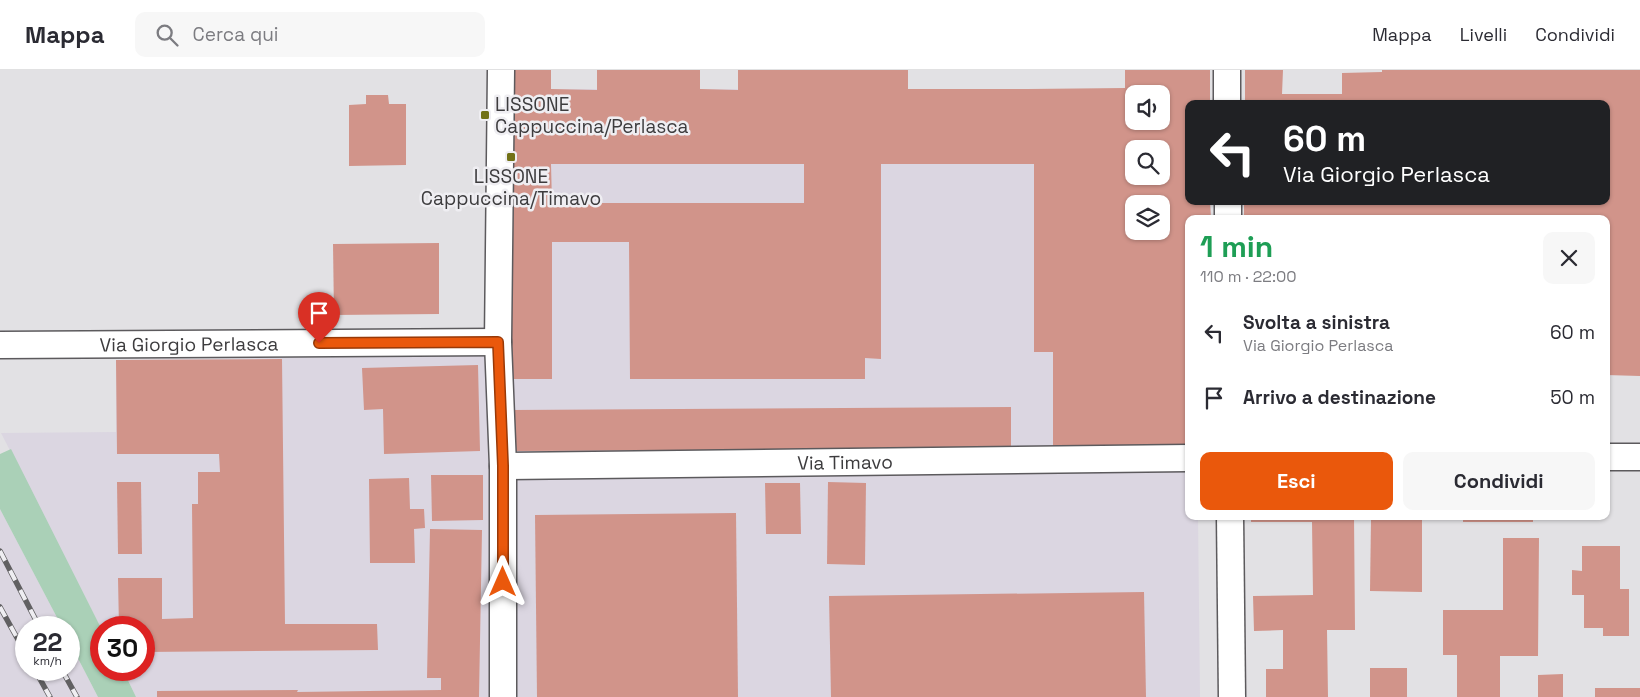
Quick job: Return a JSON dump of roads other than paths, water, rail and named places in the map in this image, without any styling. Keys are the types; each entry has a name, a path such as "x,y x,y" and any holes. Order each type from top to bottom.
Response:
{"street":[{"path":"502,70 498,342 503,466 503,697"},
{"path":"1227,70 1227,100"},
{"name":"Via Giorgio Perlasca","path":"0,346 498,342"},
{"path":"1610,457 1640,457"},
{"name":"Via Timavo","path":"503,466 1185,458"},
{"path":"1230,520 1232,697"}],"railway":[{"path":"0,551 34,616"},
{"path":"0,607 15,634"},
{"path":"41,681 50,697"},
{"path":"68,681 77,697"}],"place":[{"name":"LISSONE Cappuccina/Perlasca","path":"485,115"},
{"name":"LISSONE Cappuccina/Timavo","path":"511,157"}]}
